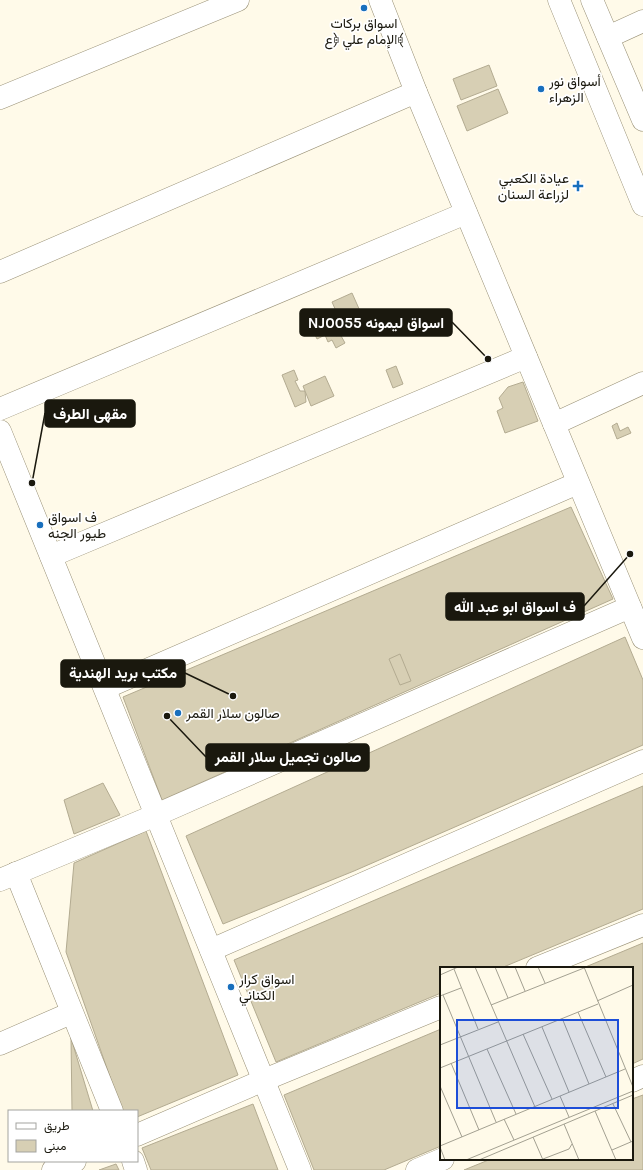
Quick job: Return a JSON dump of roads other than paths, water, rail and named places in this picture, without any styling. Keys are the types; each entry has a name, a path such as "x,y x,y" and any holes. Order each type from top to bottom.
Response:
{"street":[{"path":"0,98 238,0"},
{"path":"380,0 416,92 643,638"},
{"path":"559,0 643,205"},
{"path":"592,0 643,120"},
{"path":"608,37 643,21"},
{"path":"0,272 416,92"},
{"path":"0,409 466,213"},
{"path":"51,556 526,357"},
{"path":"554,424 643,383"},
{"path":"0,431 300,1170"},
{"path":"104,688 578,483"},
{"path":"112,1110 71,1013 8,877 156,815 630,607"},
{"path":"211,950 643,760"},
{"path":"539,967 643,925"},
{"path":"138,1135 264,1080 440,1008"},
{"path":"0,1044 71,1013"},
{"path":"633,1081 643,1076"},
{"path":"416,1170 441,1160"},
{"path":"54,1170 73,1162"}],"place":[{"name":"اسواق بركات الإمام علي ﴿ع﴾","path":"364,8"},
{"name":"أسواق نور الزهراء","path":"541,89"},
{"name":"عيادة الكعبي لزراعة السنان","path":"578,186"},
{"name":"NJ0055 اسواق ليمونه","path":"488,359"},
{"name":"مقهى الطرف","path":"32,483"},
{"name":"ف اسواق طيور الجنه","path":"40,525"},
{"name":"ف اسواق ابو عبد الله","path":"630,554"},
{"name":"مكتب بريد الهندية","path":"233,696"},
{"name":"صالون سلار القمر","path":"178,713"},
{"name":"صالون تجميل سلار القمر","path":"167,716"},
{"name":"اسواق كرار الكناني","path":"231,987"}]}
